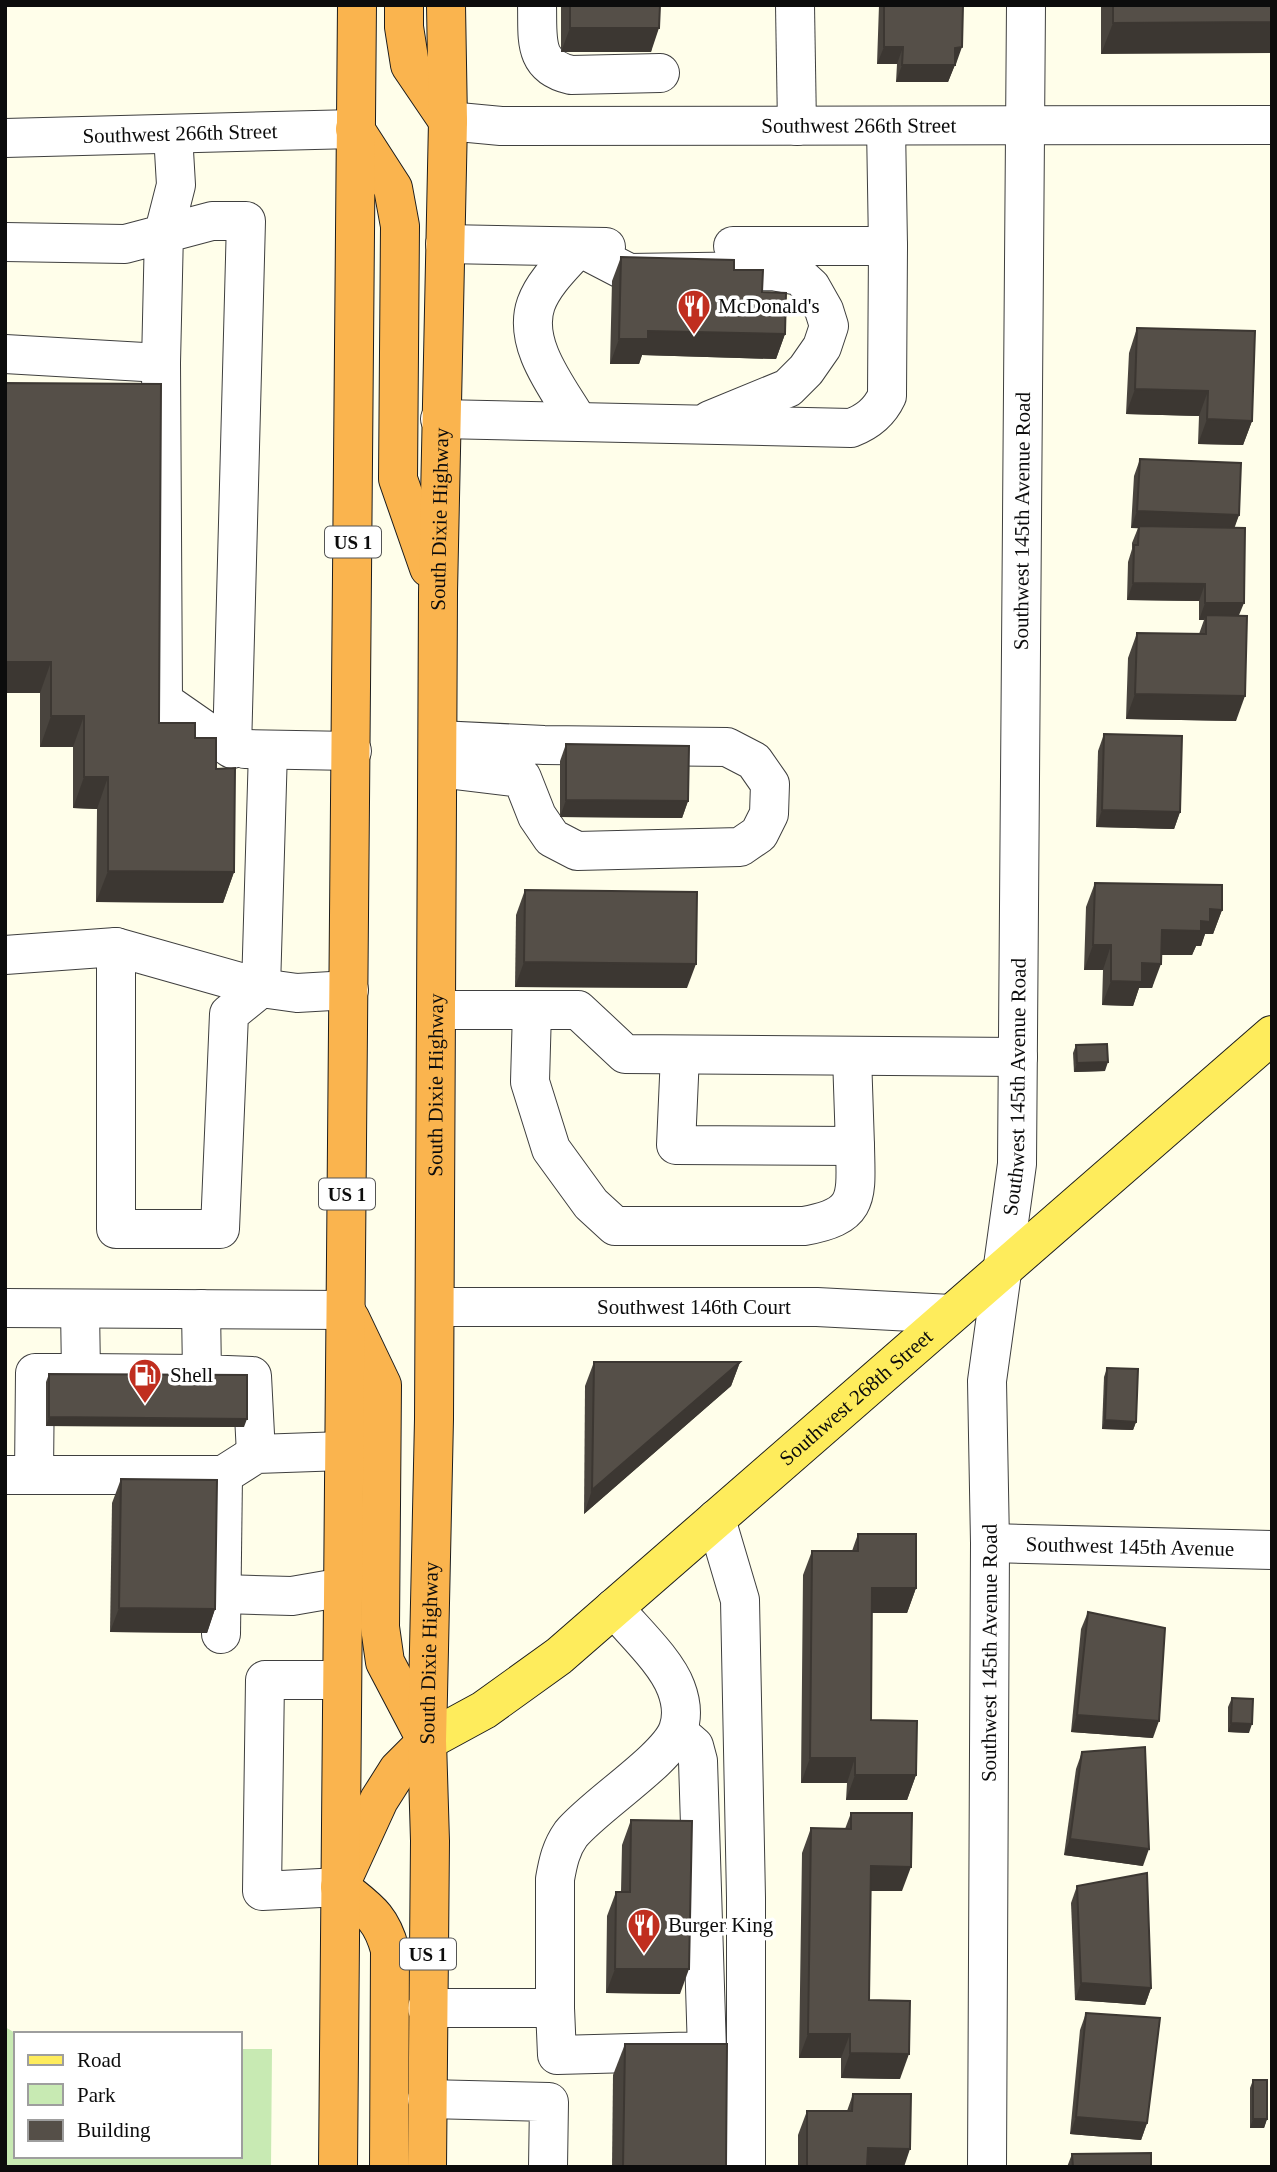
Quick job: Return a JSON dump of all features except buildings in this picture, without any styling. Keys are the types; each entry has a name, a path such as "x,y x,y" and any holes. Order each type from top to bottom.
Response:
{"highway":[{"name":"US 1","path":"338,2167 358,5"},
{"path":"404,5 404,27 410,65 448,121"},
{"name":"South Dixie Highway","path":"427,2167 430,1841 427,1741 435,1307 440,419 448,121 446,5"},
{"path":"355,129 393,188 400,226 398,479 438,593"},
{"path":"346,1310 382,1385 380,1627 385,1662 427,1741 398,1770 379,1800 340,1887 372,1913 384,1930 390,1950 389,2167"}],"main road":[{"name":"Southwest 268th Street","path":"427,1741 484,1710 559,1656 1272,1035"}],"street":[{"path":"537,5 538,48 546,63 557,72 571,75 660,73"},
{"path":"795,5 797,126"},
{"name":"Southwest 145th Avenue Road","path":"987,2167 990,1543 987,1381 1017,1164 1026,5"},
{"path":"609,74 609,126"},
{"name":"Southwest 266th Street","path":"448,121 501,127 1272,124"},
{"path":"440,419 851,428 863,424 874,415 887,396 886,126"},
{"name":"Southwest 266th Street","path":"5,138 355,129"},
{"path":"173,134 176,185 164,232 160,363 163,701 250,750 352,751"},
{"path":"5,242 125,244 212,221 246,221 250,750 261,988"},
{"path":"445,244 579,247 888,246"},
{"path":"577,420 538,351 533,317 536,303 547,285 579,247"},
{"path":"579,247 629,273 774,271 799,276 811,287 824,310 829,326 822,346 806,370 788,388 697,426"},
{"path":"5,354 160,363"},
{"path":"522,778 544,745"},
{"path":"438,754 544,745 727,747 754,761 770,784 769,814 759,834 740,847 577,851 552,838 537,816 522,778"},
{"path":"438,754 522,778"},
{"path":"116,947 116,1229 220,1229 229,1014 261,988"},
{"path":"5,955 116,947 261,988 297,993 349,990"},
{"path":"436,1010 578,1010 625,1055 1018,1057"},
{"path":"532,1010 530,1082 551,1149 591,1204 615,1226 804,1226 828,1222 841,1214 856,1193 852,1056"},
{"path":"680,1055 676,1145 855,1146"},
{"name":"Southwest 146th Court","path":"435,1307 817,1307 951,1314"},
{"path":"5,1308 346,1310"},
{"path":"80,1309 81,1373"},
{"path":"201,1309 202,1374"},
{"path":"256,1454 252,1376 36,1373 20,1475 223,1475 256,1454 344,1451"},
{"path":"221,1634 223,1475"},
{"path":"716,1519 740,1600 746,1898 746,2167"},
{"name":"Southwest 145th Avenue","path":"990,1543 1272,1550"},
{"path":"222,1594 292,1596 344,1587"},
{"path":"614,1608 663,1667 676,1687 682,1709 678,1731 662,1752 570,1835 558,1858 555,1879 556,2055 707,2051 698,1761 694,1746 678,1731"},
{"path":"340,1887 262,1891 265,1680 342,1680"},
{"path":"427,2008 555,2008"},
{"path":"427,2099 549,2102 548,2167"}],"green space":[{"path":"5,2027 14,2032 14,2158 242,2158 242,2049 272,2049 271,2167 5,2167"}],"place":[{"name":"McDonald's","path":"694,336"},
{"name":"Shell","path":"145,1405"},
{"name":"Burger King","path":"644,1955"}]}
